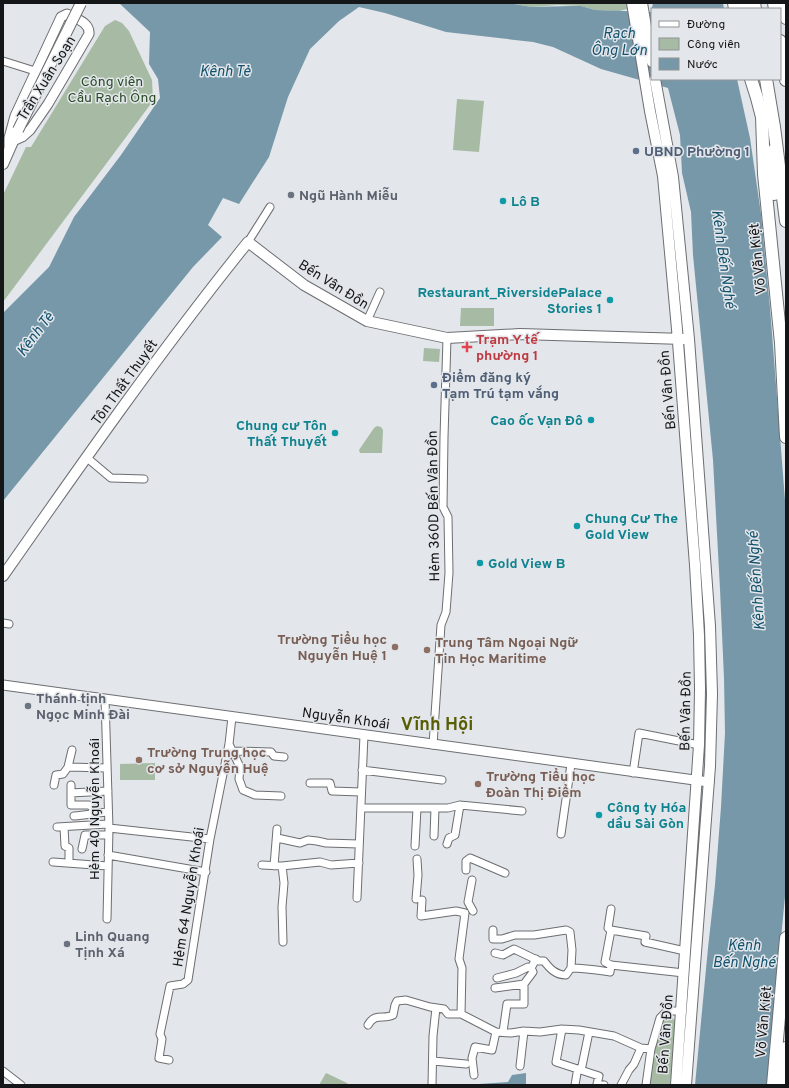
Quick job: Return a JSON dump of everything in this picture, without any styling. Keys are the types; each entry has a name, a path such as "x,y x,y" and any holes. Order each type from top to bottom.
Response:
{"main road":[{"path":"11,145 81,3"},
{"path":"784,3 786,18"},
{"path":"637,5 651,58"},
{"path":"637,5 655,110"},
{"path":"781,48 786,80"},
{"path":"655,80 655,110"},
{"name":"Võ Văn Kiệt","path":"751,80 762,117 764,174 781,343 786,437"},
{"path":"756,80 757,98"},
{"name":"Võ Văn Kiệt","path":"765,82 774,127 786,221"},
{"name":"Bến Vân Đồn","path":"655,110 668,176 689,339 710,626 712,694 709,782 686,1085"},
{"name":"Võ Văn Kiệt","path":"774,127 773,180 786,316"},
{"name":"Trần Xuân Soạn","path":"3,164 11,145"},
{"name":"Bến Vân Đồn","path":"668,176 677,338 695,565 700,689 696,781 676,1085"},
{"name":"Bến Vân Đồn","path":"248,242 304,285 367,321 447,338 520,334 689,339"},
{"name":"Tôn Thất Thuyết","path":"3,576 86,457 194,310 248,242"},
{"name":"Võ Văn Kiệt","path":"773,1085 786,938"},
{"path":"783,1085 786,1048"}],"street":[{"name":"Trần Xuân Soạn","path":"67,14 88,26 89,34 48,104 30,130 11,145 9,138 12,126 35,71 61,17 67,14"},
{"path":"3,62 35,71"},
{"name":"Tôn Thất Thuyết","path":"248,242 270,208"},
{"path":"367,321 380,292"},
{"name":"Hẻm 360D Bến Vân Đồn","path":"433,745 441,625 446,612 449,573 448,517 444,506 444,437 447,338"},
{"path":"86,457 112,478 144,479"},
{"name":"Nguyễn Khoái","path":"3,685 633,773 709,782"},
{"name":"Hẻm 40 Nguyễn Khoái","path":"105,699 108,791 107,920"},
{"name":"Hẻm 64 Nguyễn Khoái","path":"169,1060 159,1058 162,1039 160,1034 170,986 183,984 188,980 210,839 229,744 232,717"},
{"path":"633,773 639,733 698,745"},
{"path":"357,898 364,735"},
{"path":"229,744 240,767 239,779 243,790 255,795 281,796"},
{"path":"54,785 56,775 63,774 68,767 72,750"},
{"path":"232,751 271,752 274,756 284,757"},
{"path":"561,834 571,764"},
{"path":"68,767 107,768"},
{"path":"362,770 442,780"},
{"path":"310,783 330,783 332,791 361,792"},
{"path":"92,813 92,808 89,805 71,805 71,789 108,791"},
{"path":"361,808 448,808 460,805 522,811"},
{"path":"447,844 449,838 455,835 460,805"},
{"path":"415,846 417,808"},
{"path":"434,836 435,808"},
{"path":"74,816 108,812"},
{"path":"69,863 69,848 65,846 61,827 108,829 210,839"},
{"path":"82,849 85,835 108,829"},
{"path":"274,866 277,829"},
{"path":"277,838 300,843 308,840 326,843 359,844"},
{"path":"108,855 206,872"},
{"path":"466,870 466,861 470,858 505,873"},
{"path":"417,859 421,916 456,911 465,913 459,959 462,968 461,1014"},
{"path":"53,862 108,866"},
{"path":"262,865 282,866 320,862 331,865 359,863"},
{"path":"282,866 284,883 282,907 283,942"},
{"path":"472,880 468,902 473,911"},
{"path":"611,909 608,928 611,930 605,962 613,965 684,973"},
{"path":"494,930 493,940 515,935 534,935 566,930 570,932 572,943 572,968 566,975 561,975 551,970 544,961 514,950 502,954 495,953"},
{"path":"611,930 646,936 645,942 685,951"},
{"path":"474,1075 472,1058 475,1047 492,1050 500,1032 507,1004 524,1004 524,984 533,972 531,968 536,959"},
{"path":"572,968 584,968 599,972 610,972 613,965"},
{"path":"497,978 516,973 528,967 531,968"},
{"path":"495,988 524,984"},
{"path":"368,1025 377,1017 390,1017 393,1015 397,1001 406,1000 430,1007 444,1009 448,1014 461,1014 500,1032 540,1032 562,1029 578,1030 614,1036 641,1048 651,1049"},
{"path":"432,1085 433,1036 436,1008"},
{"path":"646,1085 651,1049 662,1014 666,1011 681,1011"},
{"path":"562,1029 556,1062 599,1076 599,1085"},
{"path":"520,1066 524,1031"},
{"path":"575,1085 577,1073 582,1066 589,1032"},
{"path":"621,1085 634,1064 641,1048"},
{"path":"433,1061 466,1064"},
{"path":"3,1071 21,1085"}],"green space":[{"path":"509,3 632,3 632,8 619,11 595,10 581,6 558,5 531,7"},
{"name":"Công viên Cầu Rạch Ông","path":"115,20 122,23 129,31 152,80 153,101 3,302 3,195 26,147 31,147 105,26"},
{"path":"457,99 484,101 479,152 453,150"},
{"path":"461,308 494,308 494,326 460,326"},
{"path":"424,348 440,349 439,362 423,361"},
{"path":"377,426 381,427 383,430 382,453 360,453 359,450"},
{"path":"155,763 155,780 120,780 120,764"},
{"path":"670,1015 678,1024 670,1085 648,1085 652,1050 662,1019"},
{"path":"326,1073 347,1083 348,1085 319,1085"}],"water":[{"path":"119,3 509,3 531,7 581,6 595,10 651,12 651,80 737,80 750,138 761,214 786,513 786,886 767,1085 695,1085 715,885 721,807 725,733 724,678 713,460 693,255 691,212 682,173 680,135 668,88 601,69 553,47 533,42 446,32 385,13 359,7 339,21 310,49 288,97 269,157 239,204 223,198 208,225 222,237 193,267 3,501 3,313 49,267 74,217 121,155 160,98 158,79 149,64 150,32"},
{"path":"653,3 723,3 724,8 652,8"},
{"path":"526,1073 526,1085 464,1085 508,1082 512,1075"}],"place":[{"name":"UBND Phường 1","path":"636,151"},
{"name":"Ngũ Hành Miễu","path":"291,195"},
{"name":"Lô B","path":"503,201"},
{"name":"Restaurant_RiversidePalace Stories 1","path":"610,300"},
{"name":"Trạm Y tế phường 1","path":"467,347"},
{"name":"Điểm đăng ký Tạm Trú tạm vắng","path":"434,385"},
{"name":"Cao ốc Vạn Đô","path":"591,420"},
{"name":"Chung cư Tôn Thất Thuyết","path":"335,433"},
{"name":"Chung Cư The Gold View","path":"577,526"},
{"name":"Gold View B","path":"480,563"},
{"name":"Trường Tiểu học Nguyễn Huệ 1","path":"395,647"},
{"name":"Trung Tâm Ngoại Ngữ Tin Học Maritime","path":"427,650"},
{"name":"Thánh tịnh Ngọc Minh Đài","path":"28,706"},
{"name":"Trường Trung học cơ sở Nguyễn Huệ","path":"139,760"},
{"name":"Trường Tiểu học Đoàn Thị Điểm","path":"478,784"},
{"name":"Công ty Hóa dầu Sài Gòn","path":"599,815"},
{"name":"Linh Quang Tịnh Xá","path":"67,944"}],"district":[{"name":"Vĩnh Hội","path":"437,724"}],"water label":[{"name":"Rạch Ông Lớn","path":"619,42"},
{"name":"Kênh Tẻ","path":"225,71"},
{"name":"Kênh Bến Nghé","path":"724,259"},
{"name":"Kênh Tẻ","path":"35,334"},
{"name":"Kênh Bến Nghé","path":"756,581"},
{"name":"Kênh Bến Nghé","path":"744,954"}]}
